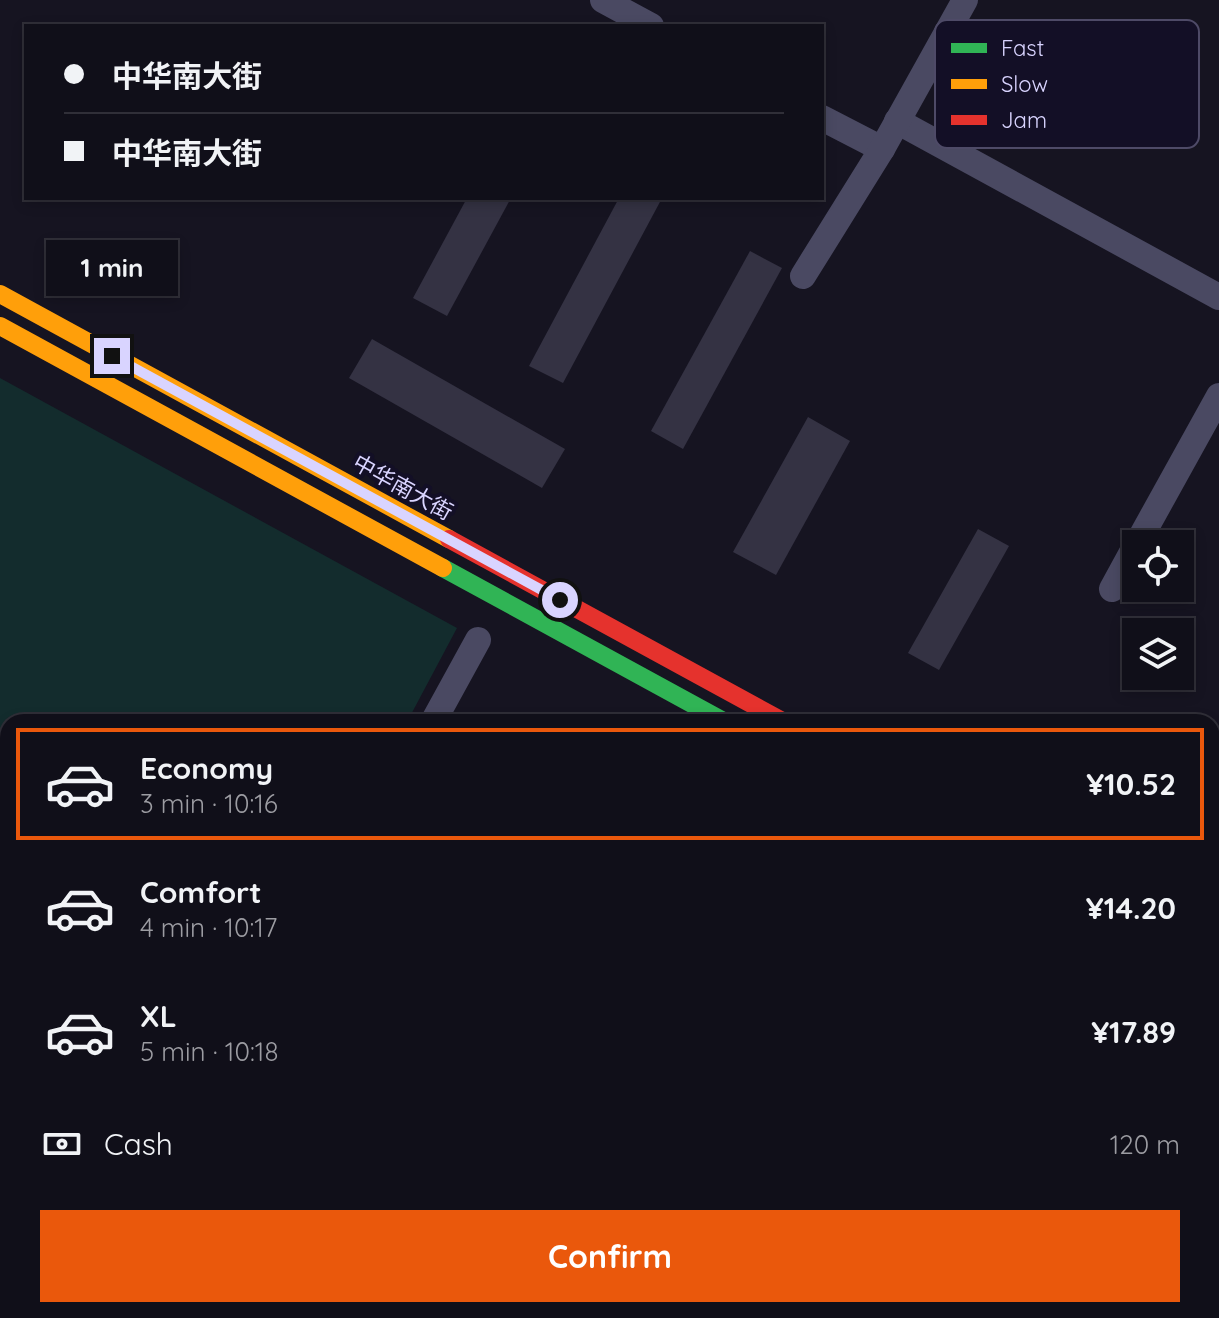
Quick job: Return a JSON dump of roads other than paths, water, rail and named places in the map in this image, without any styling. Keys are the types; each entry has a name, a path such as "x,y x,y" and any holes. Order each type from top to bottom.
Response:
{"main road":[{"name":"中华南大街","path":"0,294 769,714"},
{"path":"0,326 710,714"}],"street":[{"path":"603,0 647,24"},
{"path":"954,20 965,0"},
{"path":"803,276 882,149 935,53"},
{"path":"824,119 882,149"},
{"path":"897,121 935,142"},
{"path":"946,148 1219,297"},
{"path":"1144,530 1219,396"},
{"path":"1112,589 1122,571"},
{"path":"437,714 478,640"}]}
